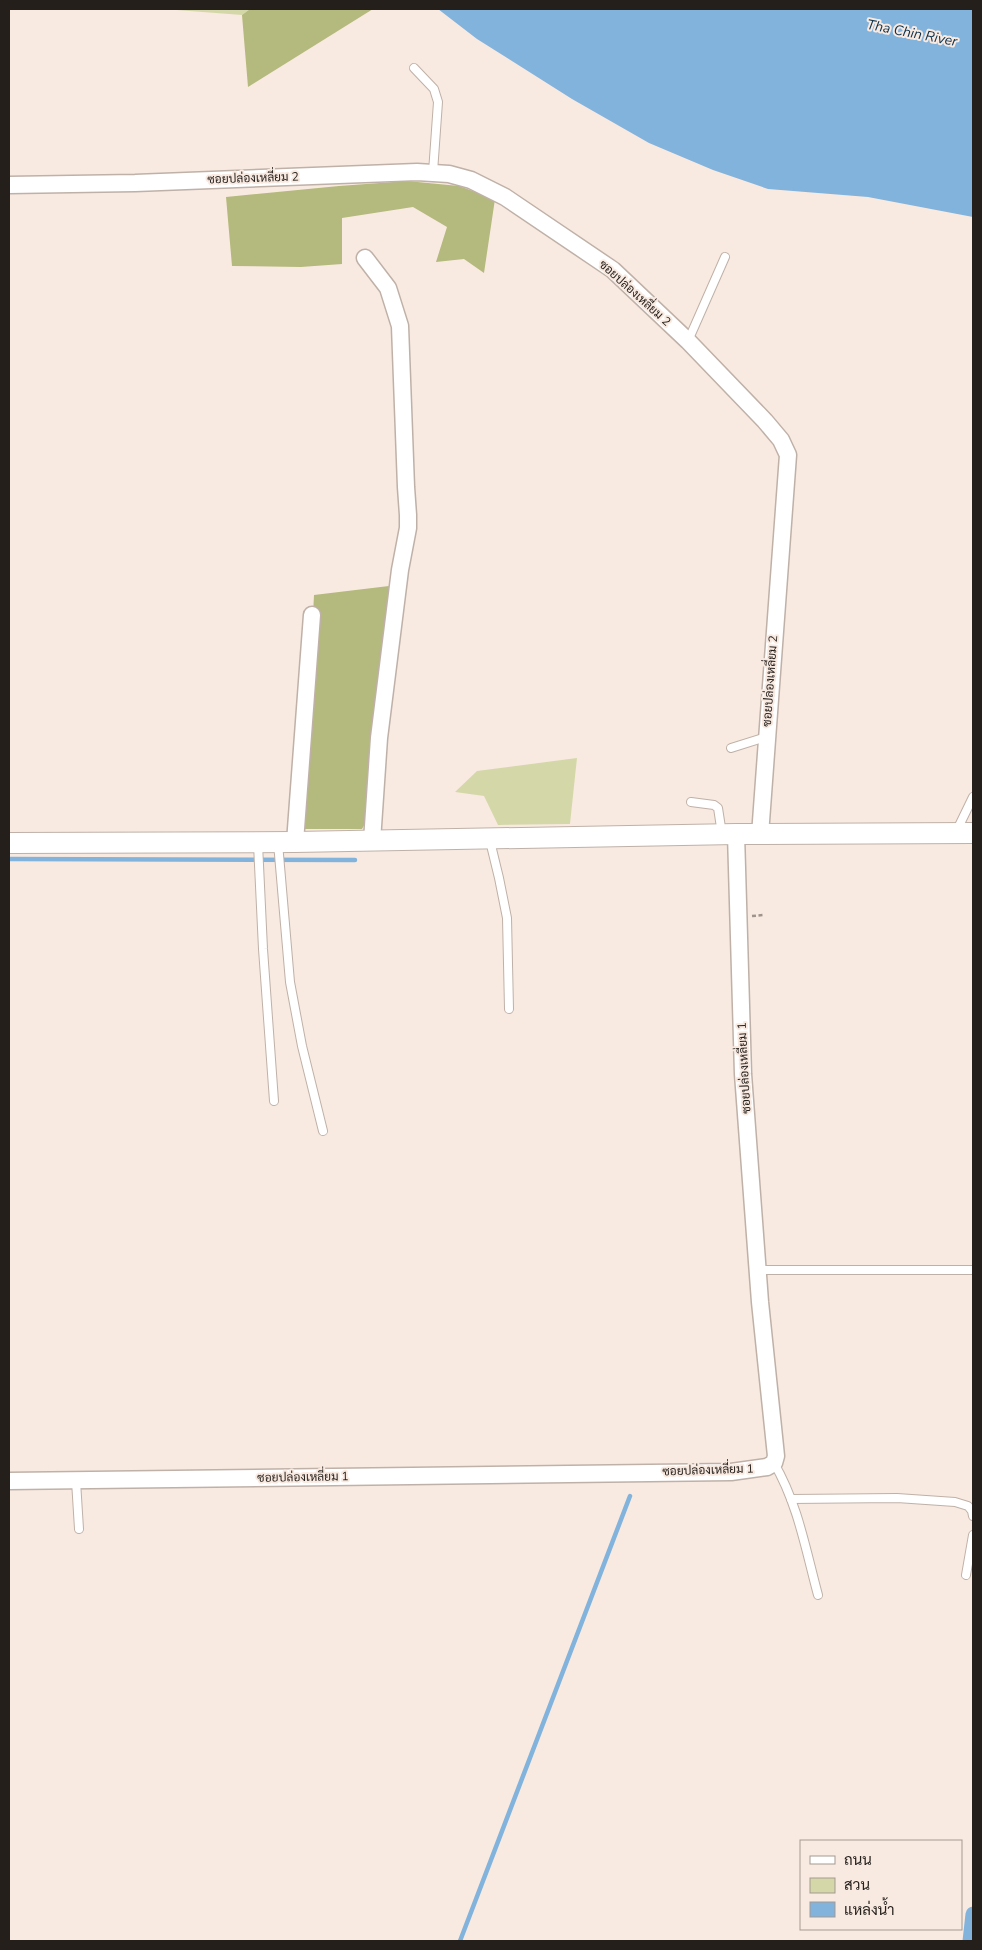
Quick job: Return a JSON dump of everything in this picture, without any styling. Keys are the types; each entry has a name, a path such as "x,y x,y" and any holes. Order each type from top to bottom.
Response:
{"street":[{"name":"ซอยปล่องเหลี่ยม 2","path":"9,185 135,183 433,172 449,174 471,180 496,192 613,270 688,341 765,422 781,440 788,455 760,835"},
{"path":"365,258 388,288 400,326 408,515 408,528 400,570 379,738 372,841"},
{"path":"286,842 312,615"},
{"path":"9,843 286,842 964,832"},
{"name":"ซอยปล่องเหลี่ยม 1","path":"9,1481 731,1472 766,1467 774,1463 776,1456 758,1270 743,1074 729,834"}],"lane":[{"path":"414,68 434,89 438,102 433,172"},
{"path":"688,341 725,257"},
{"path":"731,748 766,737"},
{"path":"964,832 973,797"},
{"path":"691,802 714,805 718,808 729,834"},
{"path":"489,839 499,878 506,918 509,1009"},
{"path":"258,842 263,949 274,1101"},
{"path":"286,842 290,982 302,1046 323,1131"},
{"path":"758,1270 973,1270"},
{"path":"774,1463 792,1499 818,1596"},
{"path":"76,1480 79,1529"},
{"path":"792,1499 897,1498 955,1502 968,1506 973,1516"},
{"path":"966,1575 973,1535"}],"green space":[{"path":"163,9 250,9 242,15"},
{"path":"250,9 373,9 248,87 242,15"},
{"path":"407,181 459,186 495,199 484,273 464,259 436,262 447,227 413,207 342,218 342,264 301,267 232,266 226,197"},
{"path":"389,586 369,787 368,818 362,829 302,829 314,595"},
{"path":"577,758 570,824 498,825 484,796 455,792 477,771"}],"water":[{"name":"Tha Chin River","path":"438,9 973,9 973,217 868,197 768,189 713,170 649,143 572,99 477,39"}],"waterway":[{"path":"9,859 355,860"},
{"path":"460,1941 630,1496"},
{"path":"970,1941 973,1914"}]}
